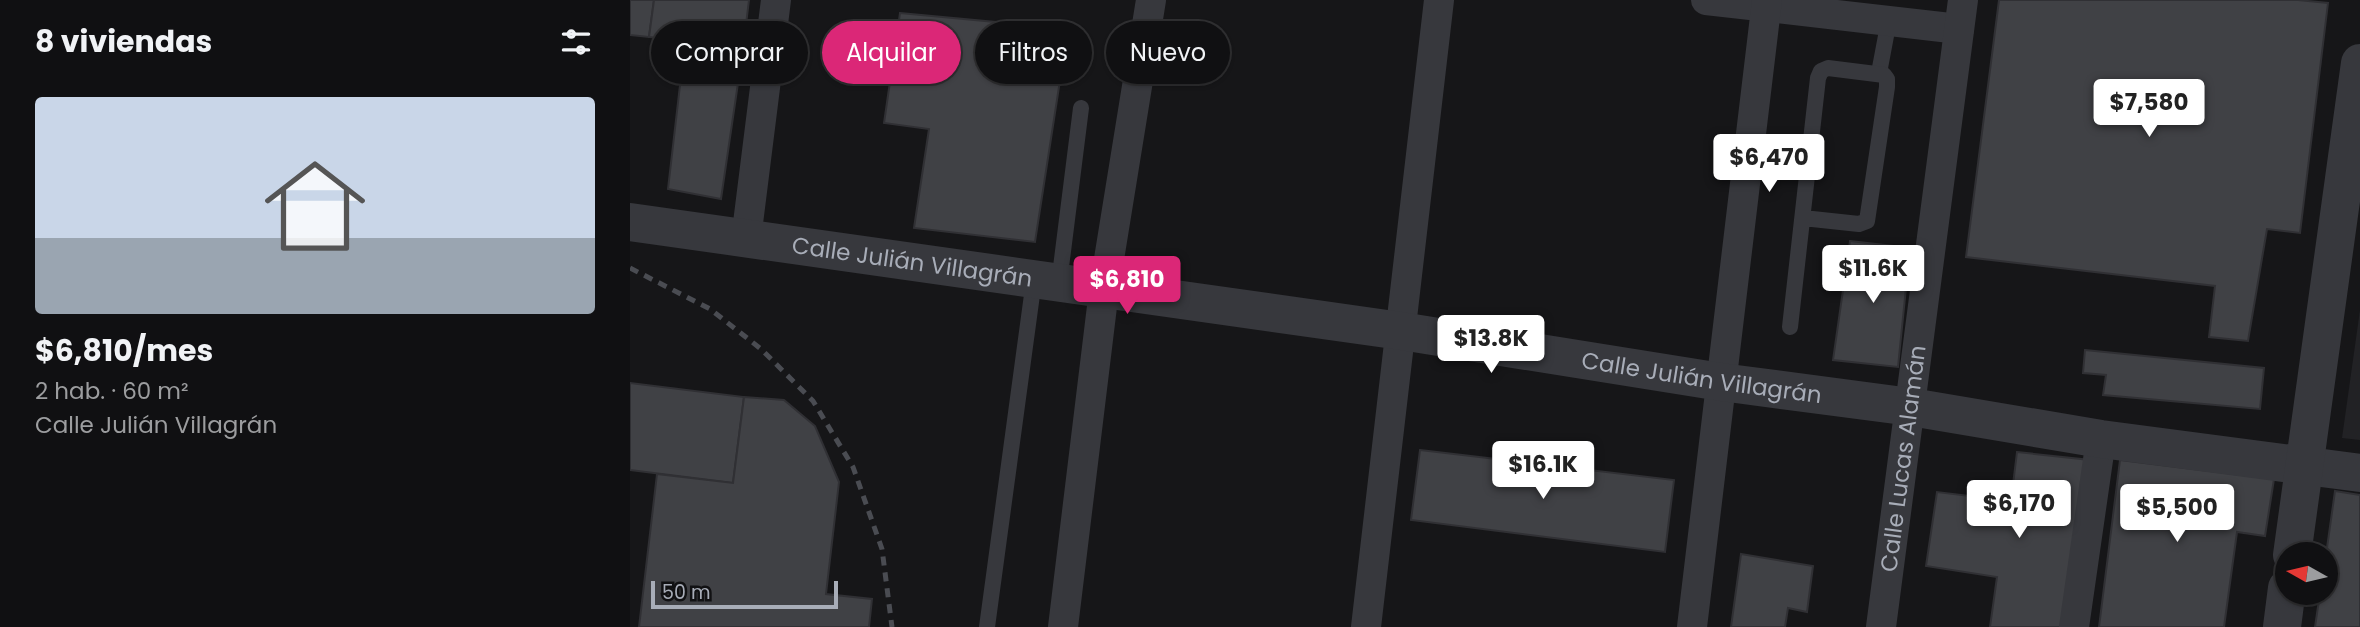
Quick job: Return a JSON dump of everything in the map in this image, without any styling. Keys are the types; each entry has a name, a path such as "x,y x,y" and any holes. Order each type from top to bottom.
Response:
{"street":[{"path":"746,239 776,0"},
{"path":"1063,627 1104,290 1151,0"},
{"path":"1366,627 1439,0"},
{"path":"1706,0 1840,7 1889,20 1961,14"},
{"path":"1692,627 1721,382 1758,3"},
{"name":"Calle Lucas Alamán","path":"1881,627 1961,14"},
{"path":"2294,542 2360,63"},
{"name":"Calle Julián Villagrán","path":"630,222 1401,331 1721,382 1911,407 2101,439 2360,473"},
{"path":"2074,627 2101,439"},
{"path":"2282,627 2285,606"}],"lane":[{"path":"1879,73 1889,20"},
{"path":"1790,327 1818,78 1821,71 1828,68 1879,73 1887,79 1887,87 1867,221 1859,223 1803,218"},
{"path":"987,627 1047,282 1081,108"}],"shaded area":[{"path":"2360,310 2360,440 2342,438"}],"building":[{"path":"630,0 654,0 649,37 630,35"},
{"path":"654,0 749,0 746,21 651,21"},
{"path":"1999,0 2298,0 2328,3 2300,233 2267,229 2248,341 2209,337 2215,286 1966,257"},
{"path":"900,13 985,21 975,21 975,84 1059,84 1035,242 914,228 929,129 884,123 890,84 961,84 961,21 899,21"},
{"path":"680,84 738,84 721,199 668,189"},
{"path":"1850,241 1910,248 1898,367 1833,360"},
{"path":"2085,350 2264,368 2260,409 2103,395 2106,375 2083,373"},
{"path":"630,383 744,397 733,483 630,470"},
{"path":"744,397 784,400 815,426 839,482 826,594 872,599 869,627 639,627 657,474 733,483"},
{"path":"1420,450 1674,480 1665,552 1411,520"},
{"path":"2017,452 2090,460 2068,627 1990,627 1997,577 1926,566 1937,492 2011,501"},
{"path":"2120,460 2274,479 2265,536 2237,532 2224,627 2099,627"},
{"path":"2335,491 2360,495 2360,627 2315,627 2318,606 2338,606 2338,542 2328,542"},
{"path":"1741,554 1813,566 1807,612 1788,608 1785,627 1731,627"}],"railway":[{"path":"630,268 710,309 761,349 813,401 853,467 882,549 892,627"}]}
